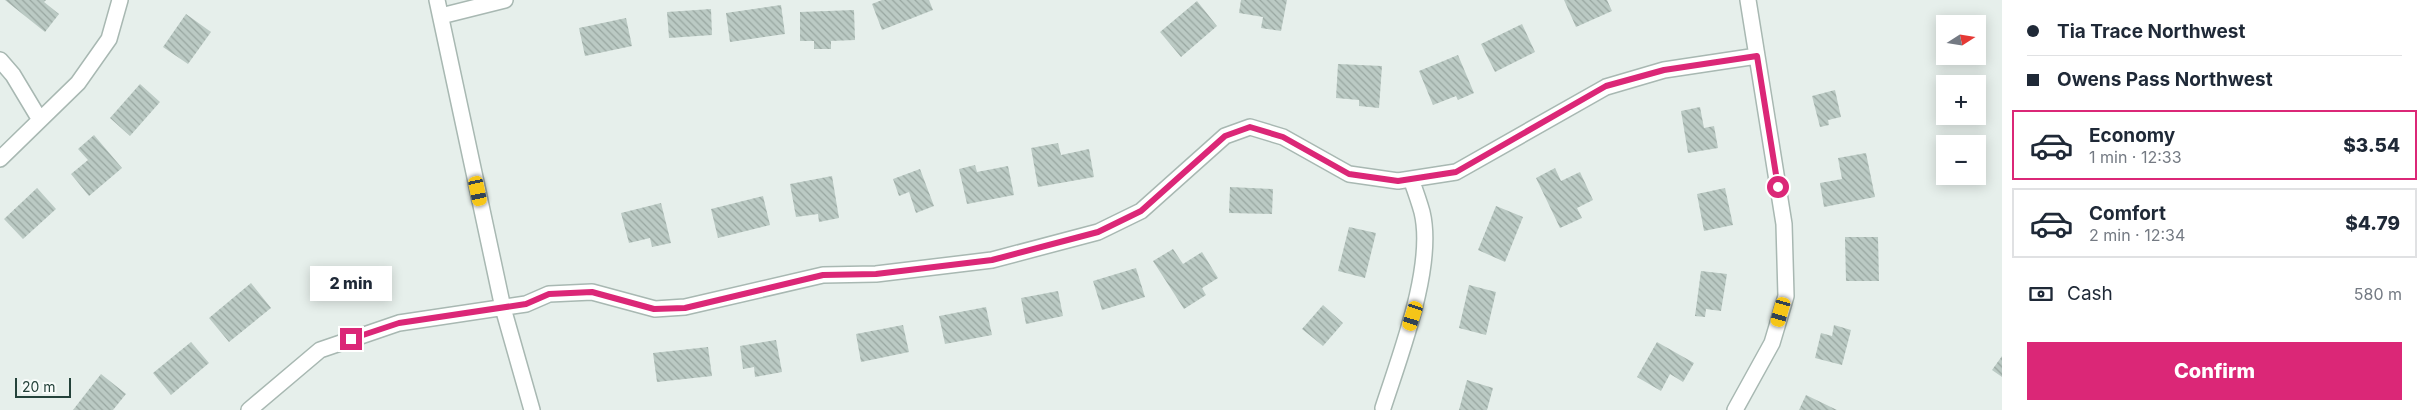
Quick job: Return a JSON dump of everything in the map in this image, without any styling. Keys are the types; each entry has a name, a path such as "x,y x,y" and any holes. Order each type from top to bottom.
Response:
{"street":[{"path":"0,159 78,83 109,39 120,0"},
{"path":"437,0 504,308 532,410"},
{"path":"441,16 505,0"},
{"path":"1735,410 1772,343 1786,296 1784,224 1748,0"},
{"path":"248,410 320,350 399,323 526,304 549,294 592,292 654,309 685,308 823,275 876,274 992,260 1098,232 1141,211 1225,136 1250,127 1283,137 1349,174 1398,181 1456,172 1606,86 1664,70 1757,56"},
{"path":"0,60 14,75 40,120"},
{"path":"1383,408 1413,316 1425,250 1422,214 1411,179"}],"building":[{"path":"5,0 46,0 44,2 59,14 45,32"},
{"path":"882,0 929,0 933,10 882,30 872,4"},
{"path":"1241,0 1287,0 1281,31 1261,28 1263,17 1239,13"},
{"path":"1564,0 1607,0 1612,11 1576,27"},
{"path":"1197,1 1217,26 1181,57 1160,32"},
{"path":"781,5 785,34 730,42 726,13"},
{"path":"711,9 712,35 669,38 667,12"},
{"path":"854,10 855,40 831,41 831,49 814,49 814,41 800,41 800,12"},
{"path":"186,14 211,32 188,64 163,47"},
{"path":"626,18 632,46 585,56 579,28"},
{"path":"1522,24 1535,52 1495,72 1481,44"},
{"path":"1458,55 1474,93 1458,100 1456,96 1433,105 1419,71"},
{"path":"1338,64 1382,66 1379,108 1359,106 1359,100 1336,98"},
{"path":"140,84 160,102 130,136 110,118"},
{"path":"1835,90 1841,117 1828,120 1829,125 1820,127 1812,96"},
{"path":"1700,107 1704,128 1714,126 1718,148 1688,153 1681,111"},
{"path":"94,135 122,168 89,196 71,174 88,160 78,149"},
{"path":"1058,143 1061,155 1089,149 1094,177 1038,187 1031,148"},
{"path":"1866,153 1875,197 1824,207 1820,183 1842,179 1838,158"},
{"path":"975,165 977,172 1008,166 1014,195 967,204 959,169"},
{"path":"1555,168 1561,181 1580,172 1593,200 1577,208 1582,218 1560,228 1536,178"},
{"path":"920,169 934,206 916,213 909,192 899,196 893,179"},
{"path":"832,176 839,218 819,222 818,214 796,217 790,184"},
{"path":"1230,187 1273,189 1272,214 1229,213"},
{"path":"37,188 56,209 23,239 4,219"},
{"path":"1725,188 1733,225 1704,231 1697,194"},
{"path":"763,196 770,225 718,238 711,209"},
{"path":"661,203 671,243 652,247 650,238 629,243 621,213"},
{"path":"1496,206 1523,217 1505,262 1478,250"},
{"path":"1349,227 1376,233 1365,278 1338,271"},
{"path":"1845,237 1878,237 1879,281 1846,281"},
{"path":"1173,249 1183,264 1202,252 1218,278 1202,288 1206,295 1184,309 1153,261"},
{"path":"1136,268 1145,297 1102,310 1093,281"},
{"path":"1701,271 1727,274 1721,311 1706,309 1705,317 1695,316"},
{"path":"251,283 271,308 229,342 209,318"},
{"path":"1469,285 1496,292 1486,335 1459,328"},
{"path":"1058,291 1063,316 1026,324 1021,298"},
{"path":"1323,305 1343,323 1323,346 1302,329"},
{"path":"986,307 992,335 945,344 939,316"},
{"path":"903,325 909,352 861,362 856,334"},
{"path":"1834,325 1851,330 1842,365 1815,358 1821,333 1832,336"},
{"path":"776,340 782,372 755,377 754,367 743,369 740,346"},
{"path":"191,342 209,363 171,395 153,373"},
{"path":"1657,342 1694,363 1683,382 1670,374 1661,391 1637,377"},
{"path":"708,347 712,376 657,382 653,353"},
{"path":"2002,356 2002,377 1992,370"},
{"path":"101,374 126,394 113,410 73,410"},
{"path":"1467,380 1493,388 1487,410 1459,410"},
{"path":"1806,395 1837,410 1799,410"}],"route":[{"path":"351,339 399,323 526,304 549,294 592,292 654,309 685,308 823,275 876,274 992,260 1098,232 1141,211 1225,136 1250,127 1283,137 1349,174 1398,181 1456,172 1606,86 1664,70 1757,56 1778,187"}]}
